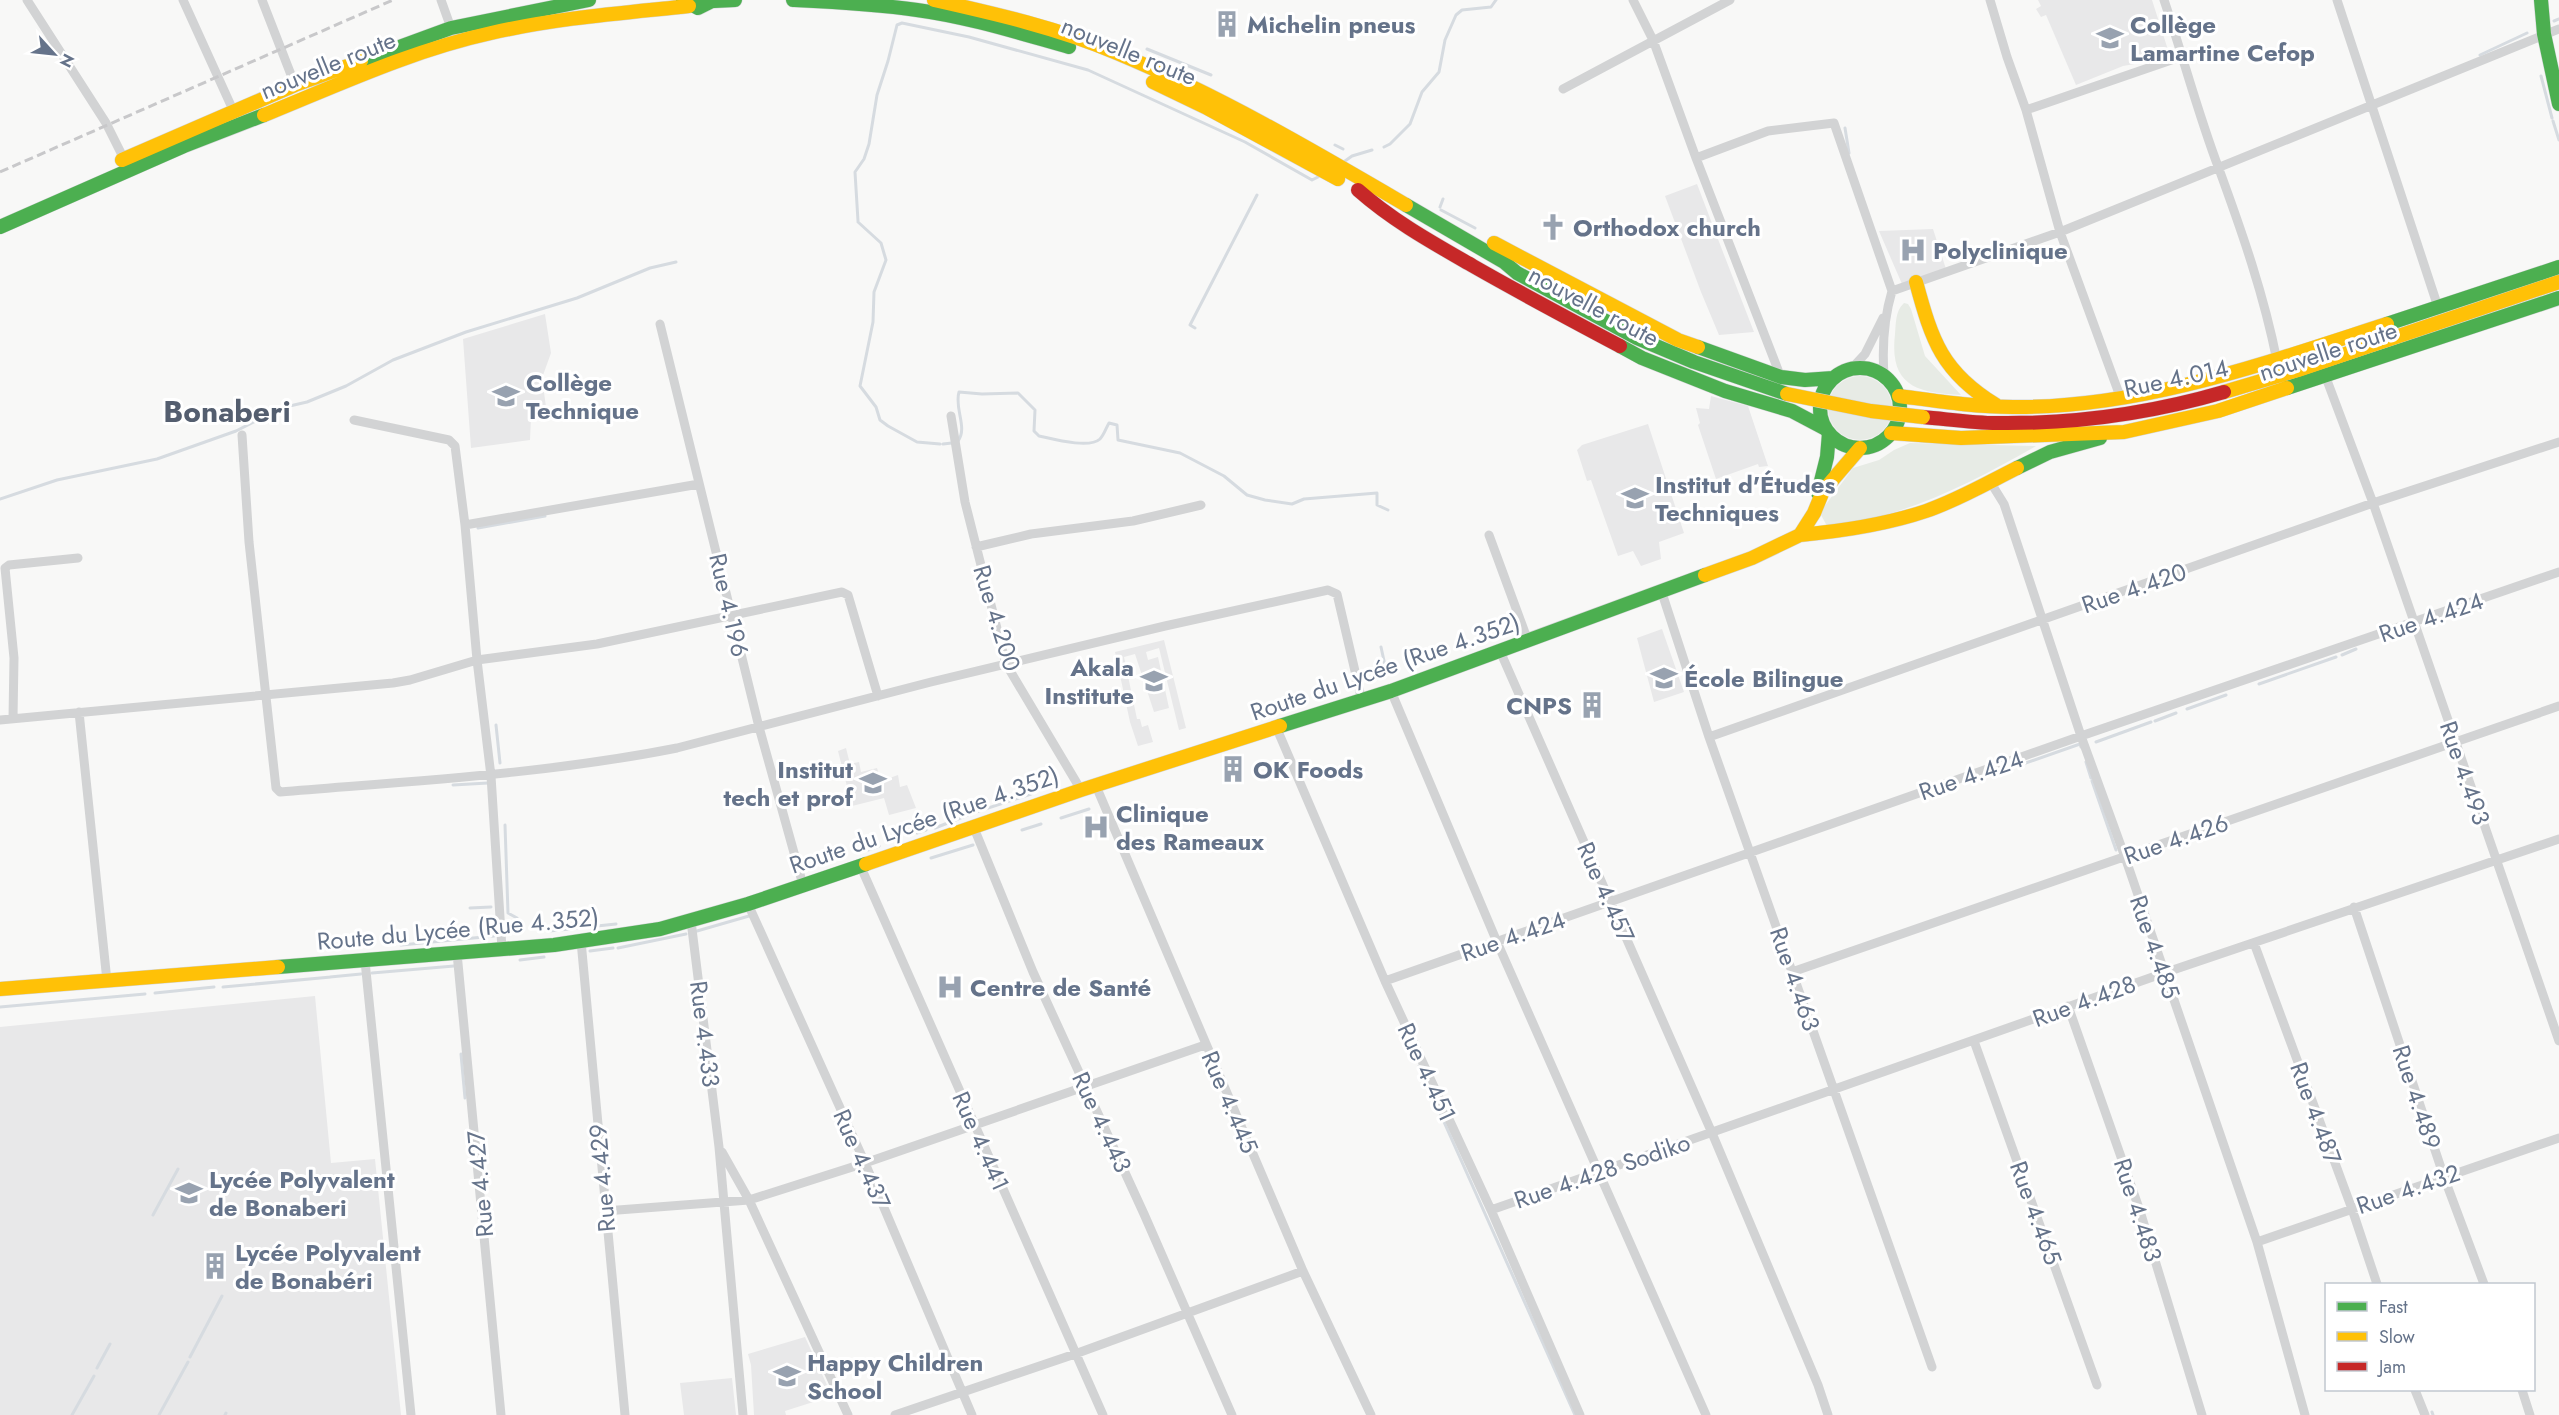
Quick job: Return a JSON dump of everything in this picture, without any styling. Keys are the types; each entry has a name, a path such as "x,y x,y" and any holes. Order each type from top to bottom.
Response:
{"main road":[{"name":"nouvelle route","path":"0,214 233,110 451,28 589,0"},
{"name":"nouvelle route","path":"0,227 184,146 429,50 489,33 559,20 686,3 698,8 707,6 714,0"},
{"path":"714,0 735,0"},
{"name":"nouvelle route","path":"793,0 882,5 920,10 996,26 1065,46 1167,88 1360,185 1394,190 1425,204 1678,340 1781,377 1804,380 1833,378"},
{"name":"nouvelle route","path":"934,0 1025,21 1126,57 1227,103 1501,268 1517,273 1637,338 1694,362 1787,394"},
{"path":"2541,0 2544,34 2559,104"},
{"name":"nouvelle route","path":"1360,185 1382,211 1445,250 1642,358 1725,391 1792,411 1827,431"},
{"name":"nouvelle route","path":"1899,396 1958,404 2028,407 2121,399 2173,389 2277,361 2559,267"},
{"path":"1916,282 1927,323 1948,365 1962,383 1974,393 1998,406"},
{"name":"Rue 4.014","path":"1787,394 1871,411 1923,417 1995,423 2067,421 2190,402 2298,370 2559,282"},
{"name":"nouvelle route","path":"1891,434 1961,438 2124,432 2218,411 2559,297"},
{"path":"1814,513 1827,457 1827,431 1821,416 1821,402 1825,389 1833,378 1852,368 1863,367 1884,375 1893,384 1899,396 1901,409 1898,422 1891,434 1877,444 1860,448 1848,447 1827,431"},
{"path":"1800,535 1843,532 1900,520 1991,483 2035,459 2062,448 2124,432"},
{"path":"1800,535 1814,513 1823,491 1860,448"},
{"name":"Route du Lycée (Rue 4.352)","path":"0,989 502,949 626,936 691,921 748,904 1081,790 1391,691 1752,558 1800,535"}],"street":[{"path":"27,0 106,123 124,159"},
{"path":"183,0 233,110"},
{"path":"262,0 295,85"},
{"path":"441,0 451,28"},
{"path":"1633,0 1653,40 1781,377"},
{"path":"1563,89 1730,0"},
{"path":"1990,0 2026,110 2060,232 2121,399"},
{"path":"2164,0 2219,169 2238,217 2270,324 2277,361"},
{"path":"2337,0 2438,307"},
{"path":"1892,291 2060,232 2559,29"},
{"path":"2026,110 2183,56"},
{"path":"1696,158 1768,131 1834,123 1892,291 1887,310 1882,356 1884,375"},
{"path":"1852,368 1865,354 1887,310"},
{"name":"Rue 4.196","path":"660,324 759,727 803,885"},
{"name":"Rue 4.493","path":"2325,375 2373,503 2454,743 2559,1041"},
{"name":"Rue 4.200","path":"951,416 965,502 1006,664 1081,790"},
{"path":"354,420 452,442 465,525 477,660 491,776 502,949"},
{"path":"242,435 249,542 276,788 280,792 491,776 635,756 1165,626 1332,591 1337,594 1362,701"},
{"name":"Rue 4.420","path":"1709,737 2373,503 2559,442"},
{"name":"Rue 4.485","path":"1991,483 2004,504 2081,736 2125,857 2257,1242 2305,1415"},
{"path":"465,525 699,484"},
{"path":"976,547 1040,532 1133,521 1201,505"},
{"path":"1489,535 1528,641"},
{"path":"13,718 13,653 5,568 9,565 78,558"},
{"name":"Rue 4.424","path":"1385,981 2081,736 2414,624 2559,572"},
{"name":"Rue 4.463","path":"1661,590 1709,737 1752,853 1932,1367"},
{"path":"0,720 267,696 410,680 477,660 597,644 846,592 878,696"},
{"name":"Rue 4.457","path":"1500,651 1712,1133 1818,1385 1828,1415"},
{"path":"1391,691 1497,942 1706,1415"},
{"name":"Rue 4.426","path":"1792,972 2559,706"},
{"path":"78,712 107,981"},
{"name":"Rue 4.451","path":"1277,729 1385,981 1491,1210 1580,1415"},
{"name":"Rue 4.445","path":"1096,786 1205,1045 1304,1271 1371,1415"},
{"name":"Rue 4.443","path":"974,828 1033,972 1144,1214 1232,1415"},
{"name":"Rue 4.428","path":"1712,1133 2068,1006 2559,839"},
{"name":"Rue 4.441","path":"860,865 1103,1415"},
{"name":"Rue 4.437","path":"748,904 865,1163 972,1415"},
{"name":"Rue 4.489","path":"2354,908 2444,1177 2484,1283"},
{"name":"Rue 4.433","path":"691,921 720,1147 742,1415"},
{"name":"Rue 4.429","path":"581,941 625,1415"},
{"name":"Rue 4.487","path":"2254,943 2352,1209 2377,1283"},
{"name":"Rue 4.427","path":"457,953 501,1415"},
{"path":"365,961 411,1415"},
{"name":"Rue 4.483","path":"2068,1006 2140,1211 2202,1415"},
{"name":"Rue 4.465","path":"1974,1041 2097,1384"},
{"path":"605,1211 725,1204 749,1200 865,1163 1205,1045"},
{"name":"Rue 4.428 Sodiko","path":"1491,1210 1712,1133"},
{"name":"Rue 4.432","path":"2257,1242 2559,1138"},
{"path":"720,1147 749,1200 848,1415"},
{"path":"895,1415 1075,1354 1304,1271"},
{"path":"2416,1391 2425,1415"},
{"path":"2523,1391 2530,1415"}],"shaded area":[{"name":"Collège Lamartine Cefop","path":"2038,0 2152,0 2169,53 2146,62 2123,66 2076,85 2046,15 2041,17 2036,9 2041,6"},
{"path":"1697,184 1754,332 1719,335 1701,292 1665,196"},
{"name":"Polyclinique","path":"1933,229 1946,269 1902,284 1879,231"},
{"path":"1904,303 1908,304 1911,309 1925,356 1961,395 1919,389 1902,376 1894,351 1896,318"},
{"name":"Collège Technique","path":"545,314 551,353 542,378 547,414 531,417 530,440 471,448 463,339"},
{"path":"1860,376 1878,382 1886,390 1892,408 1886,426 1878,434 1860,440 1842,434 1834,426 1828,408 1834,390 1842,382"},
{"path":"1711,396 1748,406 1768,466 1759,467 1758,464 1716,479 1698,425 1700,423 1696,408 1709,409"},
{"name":"Institut d'Études Techniques","path":"1648,424 1684,533 1659,542 1661,559 1641,566 1633,551 1618,556 1591,480 1587,481 1577,450 1582,445"},
{"path":"1910,443 2036,446 1961,486 1909,507 1882,516 1827,526 1821,515 1824,507 1853,468 1879,460"},
{"name":"École Bilingue","path":"1662,629 1684,692 1654,702 1637,638"},
{"name":"Akala Institute","path":"1164,640 1186,728 1179,730 1159,648 1146,652 1148,660 1158,657 1169,708 1154,712 1135,654 1124,657 1137,719 1140,719 1142,727 1148,725 1153,742 1138,746 1130,722 1115,652"},
{"name":"Institut tech et prof","path":"846,748 850,764 859,762 861,772 877,768 881,781 898,775 900,787 907,785 916,808 889,815 884,798 852,806 838,751"},
{"name":"Lycée Polyvalent de Bonaberi","path":"315,996 331,1163 375,1159 401,1415 0,1415 0,1027"},
{"name":"Happy Children School","path":"805,1337 832,1396 785,1411 786,1415 754,1415 751,1365 748,1354"},
{"path":"732,1378 736,1415 684,1415 680,1383"}],"waterway":[{"path":"1384,147 1410,124 1422,92 1439,72 1445,40 1456,15 1462,10 1491,7 1496,0"},
{"path":"2554,21 2559,19"},
{"path":"858,221 855,172 864,159 869,144 877,95 897,25 902,23 969,37 1088,70 1245,142 1312,180 1318,177"},
{"path":"2480,55 2527,33"},
{"path":"1147,49 1211,75"},
{"path":"2541,76 2552,118"},
{"path":"2553,121 2559,140"},
{"path":"1845,128 1849,153"},
{"path":"1335,145 1343,149"},
{"path":"1345,161 1352,156 1372,150"},
{"path":"1195,328 1190,325 1257,195"},
{"path":"1440,207 1443,199"},
{"path":"1441,210 1475,228"},
{"path":"858,222 881,243 886,260 874,292 873,322 860,386 876,407 880,420 888,426 917,442 940,444"},
{"path":"0,499 57,480 157,459 236,431 281,408 307,402 346,386 393,360 466,332 577,298 650,268 676,262"},
{"path":"958,441 962,430 958,405 959,392 1018,393 1035,410 1034,431 1039,436 1071,442 1095,442 1100,439 1109,423 1117,425 1118,440 1180,453 1224,476 1247,495 1292,504 1304,499 1377,493 1377,505 1388,510"},
{"path":"943,444 952,443"},
{"path":"478,528 545,516"},
{"path":"1381,647 1386,670"},
{"path":"2342,655 2356,649"},
{"path":"2259,684 2336,657"},
{"path":"2187,709 2226,695"},
{"path":"2155,721 2176,713"},
{"path":"2096,742 2151,722"},
{"path":"496,725 500,763"},
{"path":"2020,765 2080,744 2081,747"},
{"path":"2086,762 2091,778"},
{"path":"2092,781 2116,850"},
{"path":"453,785 488,783"},
{"path":"976,812 1031,794 1048,784"},
{"path":"1061,818 1089,809"},
{"path":"935,828 968,815"},
{"path":"1022,830 1041,824"},
{"path":"505,825 508,913 517,918"},
{"path":"917,833 926,830"},
{"path":"887,843 899,839"},
{"path":"931,858 973,845"},
{"path":"868,850 879,846"},
{"path":"470,908 491,907"},
{"path":"697,931 749,916"},
{"path":"597,926 616,924"},
{"path":"576,928 586,927"},
{"path":"549,931 570,929"},
{"path":"618,948 686,934"},
{"path":"401,945 494,936"},
{"path":"590,951 613,948"},
{"path":"520,960 544,957"},
{"path":"372,973 454,966"},
{"path":"330,977 361,974"},
{"path":"223,987 331,977"},
{"path":"155,993 214,987"},
{"path":"0,1007 145,994"},
{"path":"461,1054 465,1098"},
{"path":"1419,1066 1575,1415"},
{"path":"153,1215 178,1169"},
{"path":"190,1357 222,1296"},
{"path":"97,1368 110,1344"},
{"path":"159,1415 188,1362"},
{"path":"72,1415 94,1376"}],"railway":[{"path":"0,172 393,0"}],"traffic: fast":[{"path":"361,61 451,28 589,0"},
{"path":"683,0 698,8 714,0"},
{"path":"714,1 735,0"},
{"path":"793,0 871,5 936,13 1069,47"},
{"path":"2541,0 2544,34 2559,104"},
{"path":"0,227 184,146 264,115"},
{"path":"1406,205 1504,262 1517,273 1637,338 1694,362 1787,394"},
{"path":"2387,324 2559,267"},
{"path":"2287,388 2559,298"},
{"path":"1620,346 1642,358 1725,391 1792,411 1826,429"},
{"path":"1698,347 1781,377 1805,380 1833,378"},
{"path":"1860,368 1875,371 1888,380 1897,393 1900,408 1897,423 1888,436 1875,445 1860,448 1845,445 1832,436 1823,423 1820,408 1823,393 1832,380 1845,371 1860,368"},
{"path":"1818,493 1827,457 1829,433"},
{"path":"2017,468 2050,452 2100,438"},
{"path":"1280,726 1391,691 1705,575"},
{"path":"278,967 554,945 660,929 748,904 866,864"}],"traffic: slow":[{"path":"934,0 1050,29 1095,44 1155,69 1300,144 1406,205"},
{"path":"264,115 376,69 462,40 565,20 689,6"},
{"path":"122,160 295,85 361,61"},
{"path":"1153,82 1207,108 1338,179"},
{"path":"1494,243 1678,340 1698,347"},
{"path":"1916,282 1934,338 1951,367 1978,393 1996,405"},
{"path":"2224,392 2298,370 2559,282"},
{"path":"1899,396 1999,407 2061,405 2109,400 2250,368 2387,324"},
{"path":"1891,433 1961,438 2124,432 2218,411 2287,388"},
{"path":"1787,394 1871,411 1923,417"},
{"path":"1705,575 1752,558 1800,535 1814,513 1823,491 1860,448"},
{"path":"1800,535 1864,527 1911,516 1950,502 2017,468"},
{"path":"866,864 1081,790 1280,726"},
{"path":"0,989 278,967"}],"traffic: jam":[{"path":"1358,190 1385,212 1428,240 1620,346"},
{"path":"1923,417 1969,422 2054,422 2112,416 2169,406 2224,392"}],"place":[{"name":"Michelin pneus","path":"1227,24"},
{"name":"Collège Lamartine Cefop","path":"2110,38"},
{"name":"Orthodox church","path":"1553,227"},
{"name":"Polyclinique","path":"1913,250"},
{"name":"Collège Technique","path":"506,396"},
{"name":"Institut d'Études Techniques","path":"1635,498"},
{"name":"École Bilingue","path":"1664,678"},
{"name":"Akala Institute","path":"1154,681"},
{"name":"CNPS","path":"1592,705"},
{"name":"OK Foods","path":"1233,769"},
{"name":"Institut tech et prof","path":"873,783"},
{"name":"Clinique des Rameaux","path":"1096,827"},
{"name":"Centre de Santé","path":"950,987"},
{"name":"Lycée Polyvalent de Bonaberi","path":"189,1193"},
{"name":"Lycée Polyvalent de Bonabéri","path":"215,1266"},
{"name":"Happy Children School","path":"787,1376"}],"district":[{"name":"Bonaberi","path":"227,411"}]}
